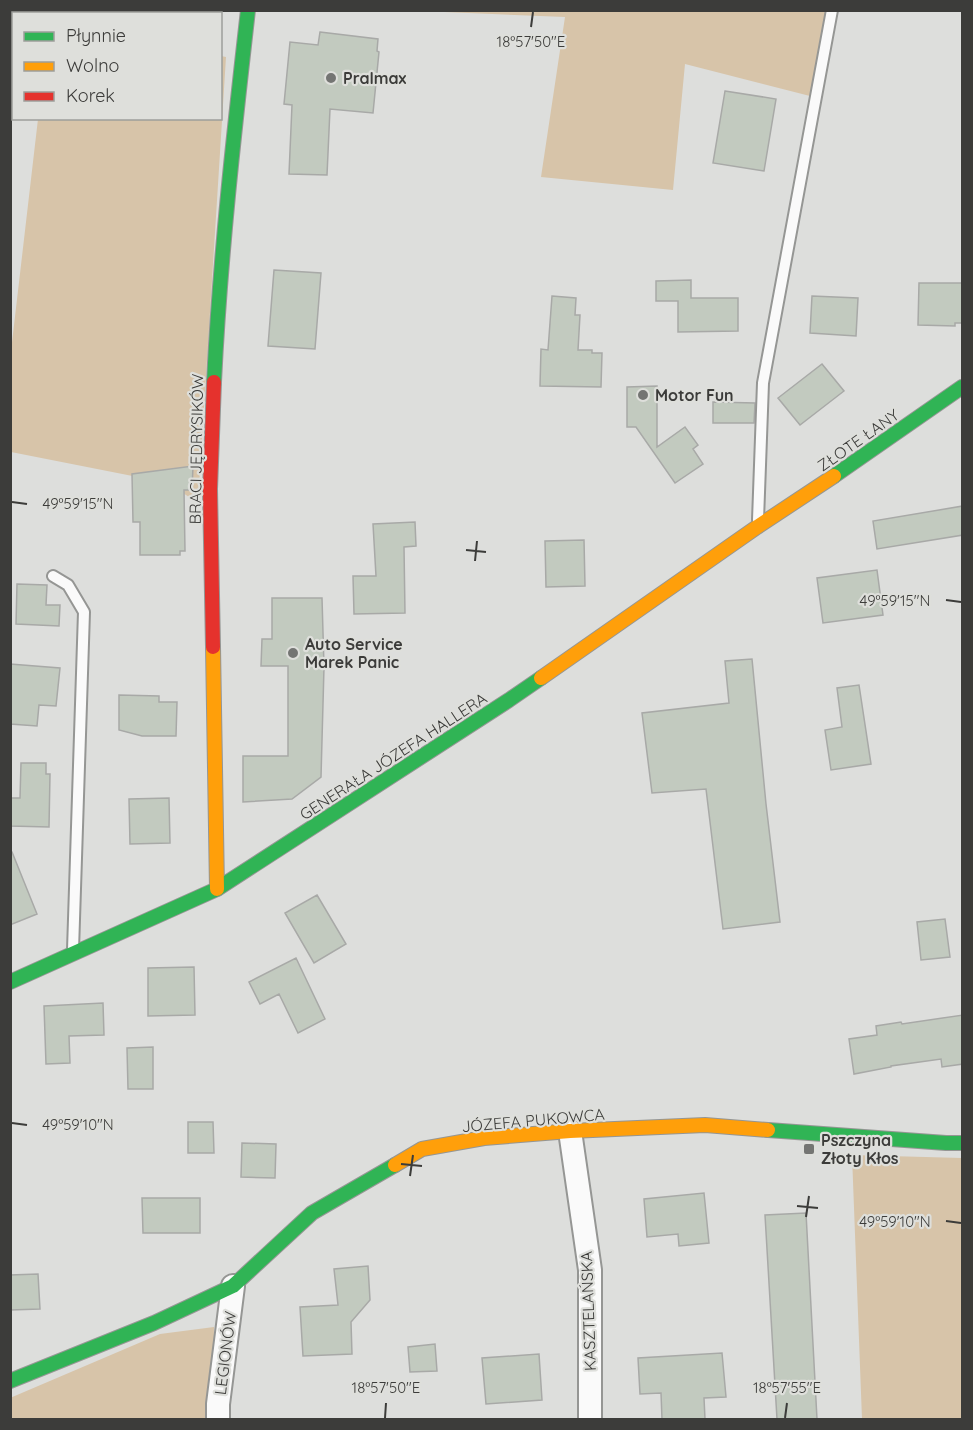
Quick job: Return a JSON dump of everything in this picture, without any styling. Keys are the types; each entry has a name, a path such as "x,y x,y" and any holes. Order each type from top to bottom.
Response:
{"street":[{"name":"BRACI JĘDRYSIKÓW","path":"217,889 210,489 216,344 233,146 248,10"},
{"name":"ZŁOTE ŁANY","path":"772,518 963,387"},
{"name":"GENERAŁA JÓZEFA HALLERA","path":"10,982 217,889 509,700 772,518"},
{"name":"JÓZEFA PUKOWCA","path":"10,1381 154,1323 233,1286 312,1213 422,1149 484,1138 570,1131 705,1125 836,1136 963,1143"},
{"name":"KASZTELAŃSKA","path":"570,1131 590,1270 590,1419"},
{"name":"LEGIONÓW","path":"219,1419 218,1404 233,1286"}],"lane":[{"path":"757,527 763,383 832,10"},
{"path":"53,576 68,585 84,612 73,954"}],"shaded area":[{"path":"826,10 810,96 685,64 673,190 541,177 565,17 420,11"},
{"path":"222,56 226,57 198,503 168,483 11,452 11,351 38,120 222,120"},
{"path":"852,1155 962,1158 962,1419 862,1419"},
{"path":"214,1327 213,1419 11,1419 10,1398 160,1334"}],"building":[{"name":"Pralmax","path":"320,32 378,39 377,51 379,52 373,113 330,109 327,175 289,174 292,105 284,104 290,42 318,45"},
{"path":"725,91 776,99 764,171 713,163"},
{"path":"274,270 321,273 315,349 268,346"},
{"path":"691,280 691,298 738,298 738,331 678,332 678,301 656,301 656,281"},
{"path":"919,283 963,283 963,323 955,323 955,326 918,325"},
{"path":"552,296 576,298 575,315 580,315 578,350 602,353 601,387 540,386 541,349 548,350"},
{"path":"812,296 858,298 856,336 810,333"},
{"path":"822,364 844,391 800,425 778,398"},
{"path":"657,386 657,447 685,427 698,445 693,449 703,464 675,483 636,427 627,427 627,387"},
{"path":"713,402 755,403 754,423 713,423"},
{"path":"193,466 192,490 184,490 185,551 180,551 180,555 140,555 140,522 133,522 132,474"},
{"path":"963,506 963,535 877,549 873,521"},
{"path":"415,522 416,546 404,547 405,613 354,614 353,576 376,576 373,524"},
{"path":"584,540 585,586 546,587 545,541"},
{"path":"877,570 883,615 823,623 817,578"},
{"path":"17,584 47,585 46,605 60,605 59,626 16,624"},
{"path":"272,598 322,598 324,667 321,777 292,799 243,802 243,756 288,756 288,666 261,666 262,639 272,639"},
{"path":"752,659 780,922 723,929 706,789 652,793 642,713 729,703 725,661"},
{"path":"10,664 60,668 56,706 39,705 37,726 10,724"},
{"path":"859,685 871,764 831,770 825,730 842,727 837,688"},
{"path":"119,695 159,696 159,702 177,702 176,736 142,736 119,730"},
{"path":"21,763 46,763 46,774 50,774 49,827 10,826 10,798 20,798"},
{"path":"169,798 170,843 130,844 129,799"},
{"path":"10,852 12,852 37,914 10,925"},
{"path":"317,895 346,944 314,963 285,913"},
{"path":"945,919 950,957 921,960 917,922"},
{"path":"296,958 325,1019 298,1033 279,994 260,1004 249,982"},
{"path":"194,967 195,1015 148,1016 148,968"},
{"path":"103,1003 104,1035 69,1036 70,1063 46,1064 44,1006"},
{"path":"963,1015 963,1064 942,1067 941,1059 854,1074 849,1039 877,1035 876,1026"},
{"path":"153,1047 153,1089 128,1089 127,1048"},
{"path":"188,1122 213,1122 214,1153 188,1153"},
{"path":"242,1143 276,1144 275,1178 241,1177"},
{"path":"704,1193 709,1243 679,1246 678,1234 647,1237 644,1199"},
{"path":"142,1198 200,1198 200,1233 143,1233"},
{"path":"806,1213 817,1419 777,1419 765,1215"},
{"path":"368,1266 370,1300 351,1322 352,1354 303,1356 300,1307 338,1305 334,1269"},
{"path":"38,1274 40,1309 10,1310 10,1275"},
{"path":"435,1344 437,1371 410,1372 408,1347"},
{"path":"722,1353 726,1397 704,1398 705,1419 662,1419 661,1393 640,1394 638,1358"},
{"path":"539,1354 542,1400 486,1404 482,1358"}],"traffic: fast":[{"path":"214,382 224,242 248,10"},
{"path":"834,476 962,387"},
{"path":"10,982 217,889 541,678"},
{"path":"768,1130 962,1143"},
{"path":"10,1381 154,1323 233,1286 312,1213 395,1165"}],"traffic: slow":[{"path":"541,678 834,476"},
{"path":"213,647 217,889"},
{"path":"395,1165 422,1149 484,1138 570,1131 705,1125 768,1130"}],"traffic: jam":[{"path":"213,647 210,489 214,382"}],"place":[{"name":"Pralmax","path":"331,78"},
{"name":"Motor Fun","path":"643,395"},
{"name":"Auto Service Marek Panic","path":"293,653"},
{"name":"Pszczyna Złoty Kłos","path":"809,1149"}]}
